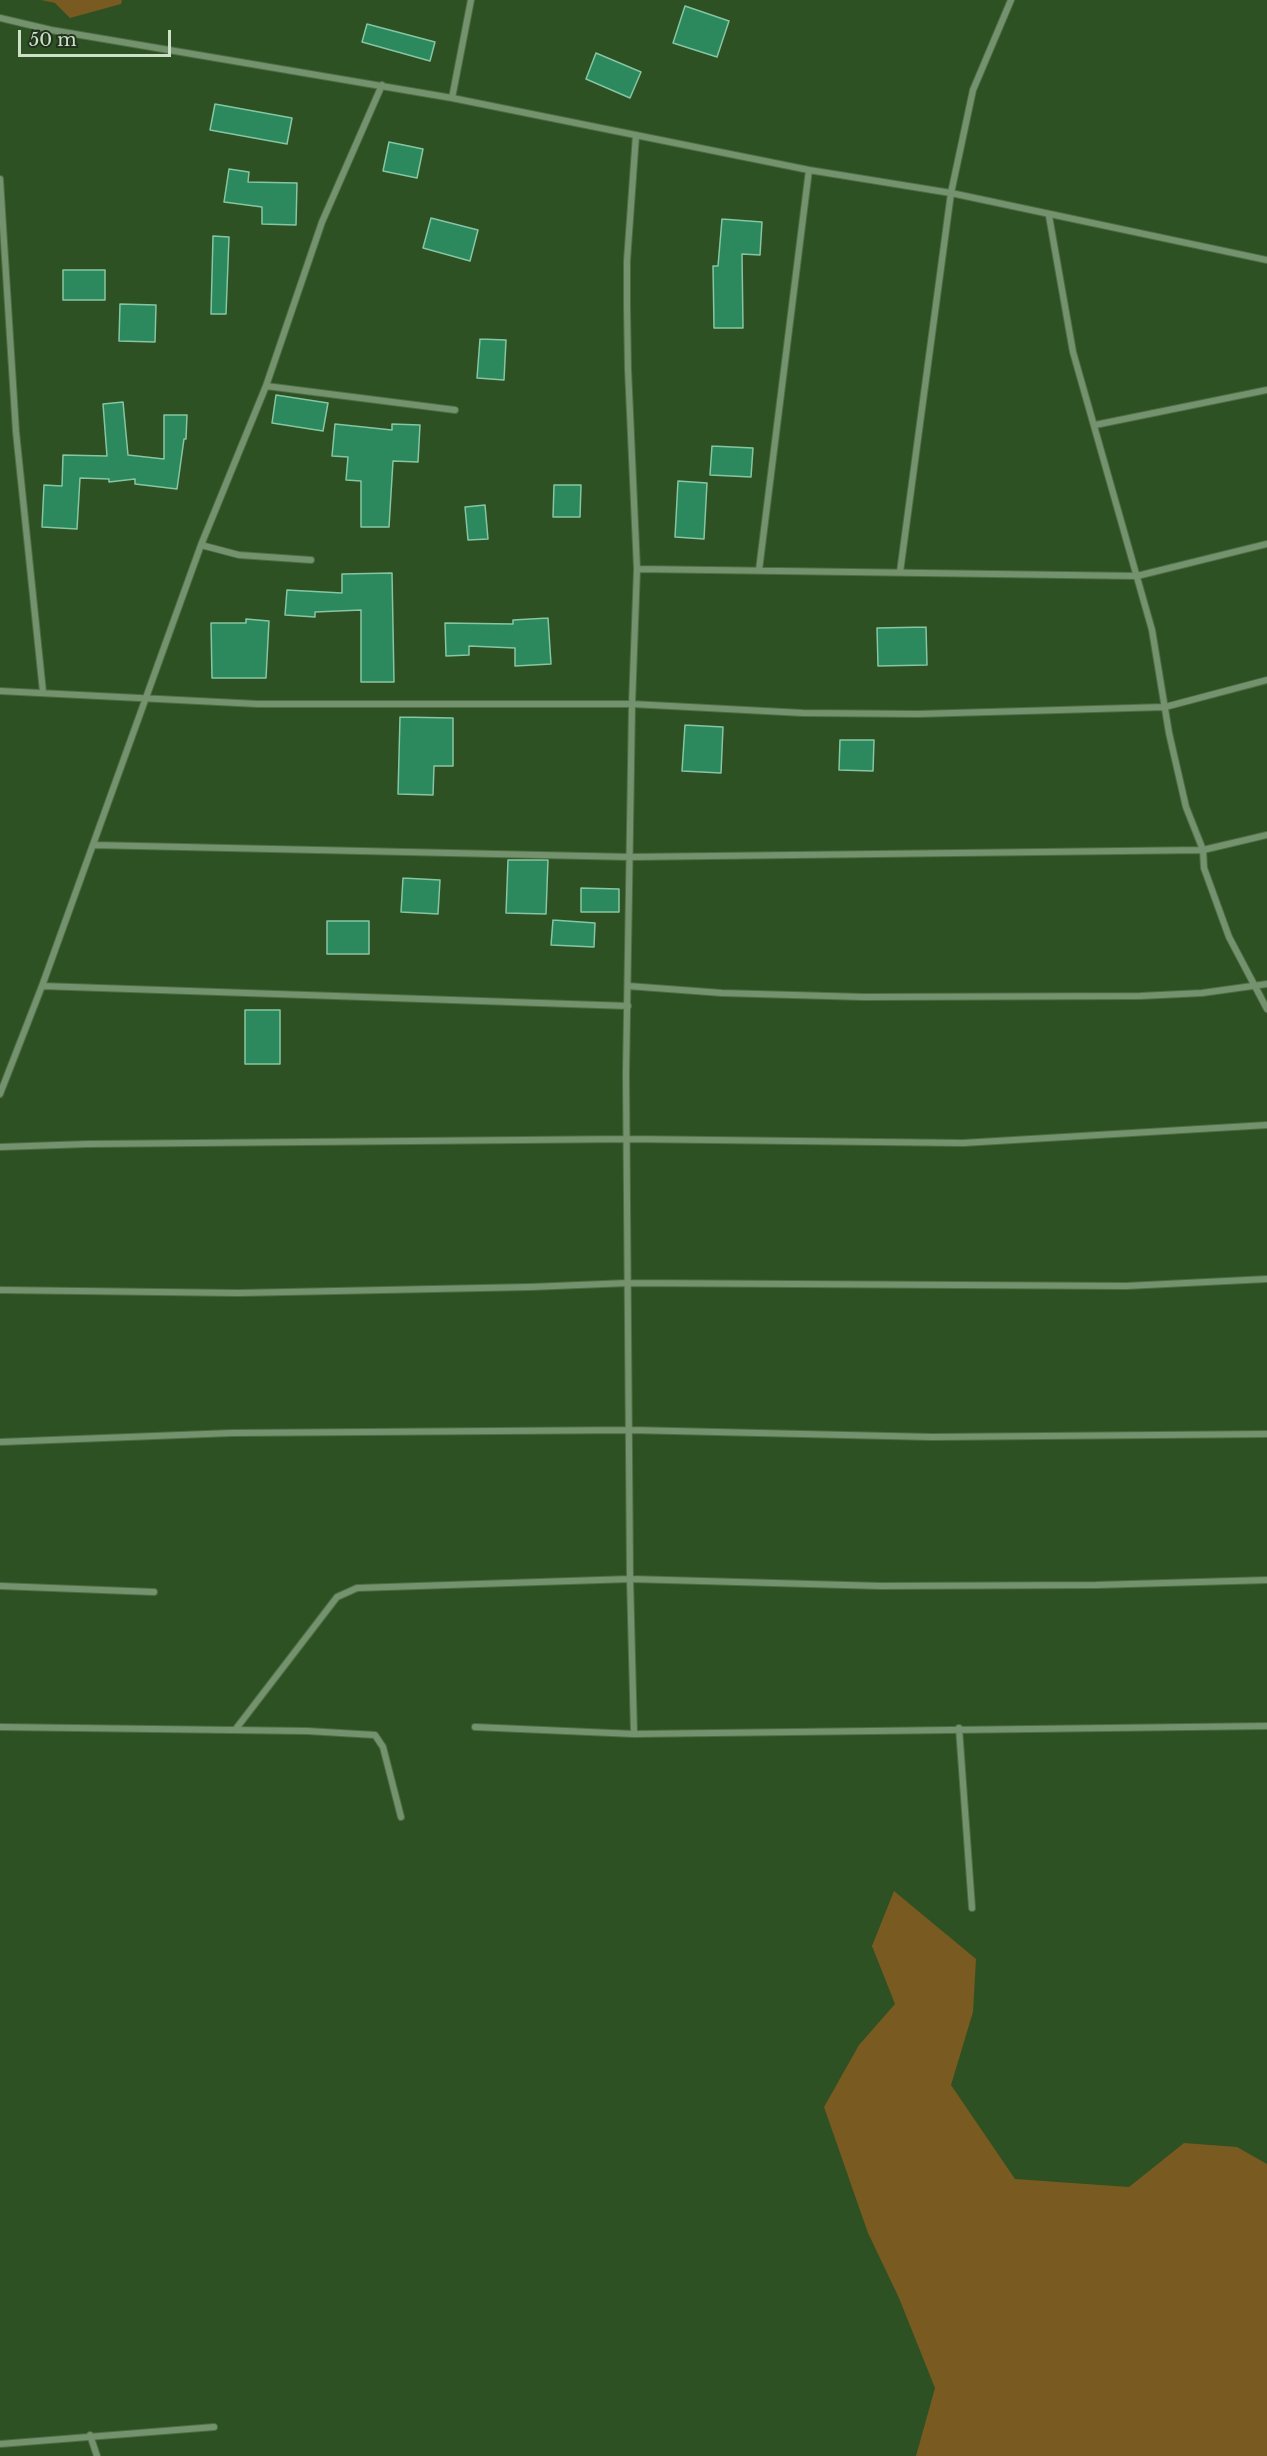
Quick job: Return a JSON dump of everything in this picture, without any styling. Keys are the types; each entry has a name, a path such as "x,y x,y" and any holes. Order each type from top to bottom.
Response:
{"street":[{"path":"452,98 471,0"},
{"path":"900,572 951,193 973,90 1011,0"},
{"path":"0,18 51,30 382,85 809,170 951,193 1049,216 1267,260"},
{"path":"0,1094 42,986 201,545 266,386 322,222 382,85"},
{"path":"633,1734 628,1283 628,986 632,704 637,569 627,261 636,135"},
{"path":"759,570 809,170"},
{"path":"0,179 16,432 43,692"},
{"path":"1049,216 1073,352 1152,630 1184,798 1203,850 1204,868 1213,897 1229,937 1267,1009"},
{"path":"266,386 455,410"},
{"path":"1095,425 1267,390"},
{"path":"637,569 1137,576 1267,544"},
{"path":"201,545 239,555 311,561"},
{"path":"0,691 258,704 632,704 803,713 918,714 1166,708 1267,680"},
{"path":"93,845 630,857 1203,850 1267,835"},
{"path":"628,986 722,993 864,997 1140,996 1202,993 1267,984"},
{"path":"42,986 628,1006"},
{"path":"0,1147 88,1144 628,1139 963,1143 1267,1125"},
{"path":"0,1290 238,1293 628,1283 1126,1286 1267,1279"},
{"path":"0,1442 232,1433 630,1430 932,1437 1267,1434"},
{"path":"235,1730 337,1597 357,1588 630,1580 881,1586 1096,1585 1267,1580"},
{"path":"0,1586 154,1592"},
{"path":"475,1727 633,1734 959,1728 1267,1726"},
{"path":"0,1727 235,1730 375,1735 383,1747 401,1817"},
{"path":"959,1728 972,1908"},
{"path":"0,2444 90,2435 214,2427"},
{"path":"90,2435 97,2456"}],"shaded area":[{"path":"41,0 122,0 121,4 70,18 55,3"},
{"path":"894,1891 976,1959 973,2012 951,2085 1015,2179 1129,2187 1184,2143 1237,2147 1267,2164 1267,2456 916,2456 935,2388 899,2298 868,2233 824,2107 859,2045 895,2004 872,1946"}],"building":[{"path":"685,6 729,21 717,57 673,43"},
{"path":"367,24 435,42 430,61 362,42"},
{"path":"596,53 641,72 630,98 586,79"},
{"path":"215,104 292,118 287,144 210,130"},
{"path":"389,142 423,149 417,178 383,171"},
{"path":"229,169 249,172 248,182 297,183 296,225 262,224 262,207 224,202"},
{"path":"431,218 478,230 470,261 423,248"},
{"path":"722,219 762,222 760,255 742,254 743,328 714,328 713,266 718,266"},
{"path":"213,236 229,237 226,314 211,314"},
{"path":"63,270 105,270 105,300 63,300"},
{"path":"120,304 156,305 155,342 119,341"},
{"path":"480,339 506,340 504,380 477,378"},
{"path":"276,395 328,403 323,431 272,423"},
{"path":"123,402 128,455 164,459 164,415 187,415 186,439 184,439 177,489 135,484 135,479 109,482 109,479 80,478 77,529 42,527 44,485 62,486 63,455 107,456 103,404"},
{"path":"335,424 392,430 392,424 420,425 418,462 393,461 389,527 361,527 361,481 346,480 348,457 332,456"},
{"path":"712,446 753,448 751,477 710,475"},
{"path":"678,481 707,483 704,539 675,537"},
{"path":"554,485 581,485 580,517 553,517"},
{"path":"485,505 488,539 468,540 465,507"},
{"path":"392,573 394,682 361,682 361,610 315,612 315,617 285,615 287,590 342,593 342,574"},
{"path":"548,618 551,664 515,666 515,648 469,646 469,655 446,656 445,623 513,624 513,620"},
{"path":"246,619 269,621 266,678 212,678 211,623 246,623"},
{"path":"926,627 927,665 878,666 877,628"},
{"path":"400,717 453,718 453,766 434,766 433,795 398,794"},
{"path":"685,725 723,727 721,773 682,771"},
{"path":"840,740 874,740 873,771 839,770"},
{"path":"508,860 548,860 546,914 506,913"},
{"path":"403,878 440,880 438,914 401,912"},
{"path":"581,888 619,889 619,912 581,912"},
{"path":"553,920 595,923 594,947 551,945"},
{"path":"327,921 369,921 369,954 327,954"},
{"path":"245,1010 280,1010 280,1064 245,1064"}]}
